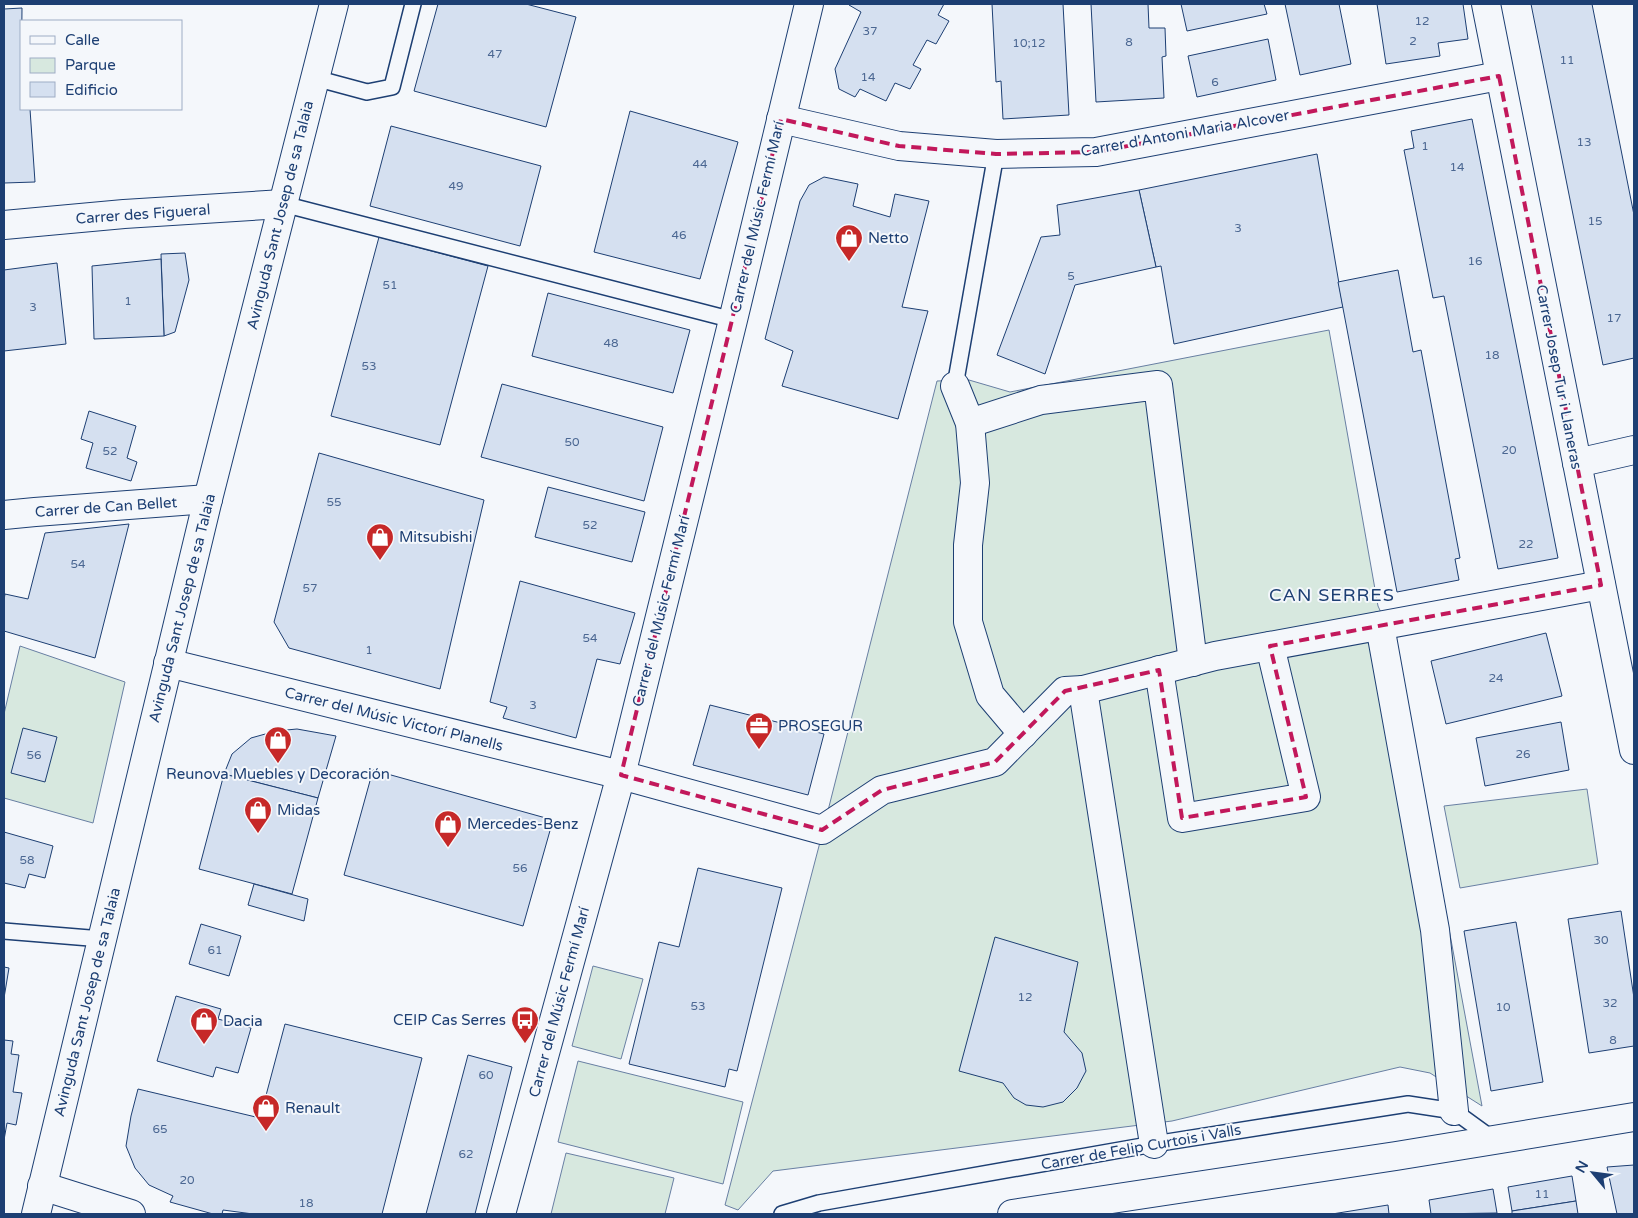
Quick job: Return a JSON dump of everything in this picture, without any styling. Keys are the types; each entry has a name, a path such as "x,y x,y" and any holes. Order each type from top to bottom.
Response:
{"street":[{"name":"Avinguda Sant Josep de sa Talaia","path":"36,1214 208,499 334,4"},
{"name":"Carrer del Músic Fermí Marí","path":"501,1214 621,774 733,320 808,4"},
{"name":"Carrer Josep Tur i Llaneras","path":"1486,4 1634,750"},
{"name":"Carrer d'Antoni Maria Alcover","path":"781,119 899,146 996,154 1096,152 1499,76"},
{"name":"Carrer des Figueral","path":"4,225 124,214 282,204"},
{"path":"970,423 1041,400 1158,385 1193,662"},
{"path":"955,386 970,423 974,482 968,545 968,622 990,695 1023,734"},
{"path":"1577,463 1634,450"},
{"name":"Carrer de Can Bellet","path":"4,516 208,499"},
{"name":"Carrer del Músic Victorí Planells","path":"168,663 621,774 822,830 882,790 995,762 1064,691 1083,690 1215,656 1601,585"},
{"path":"1380,626 1435,930 1454,1111"},
{"path":"1159,670 1182,818 1306,796 1270,646"},
{"path":"1083,690 1154,1144"},
{"path":"1016,1214 1396,1156 1634,1117"},
{"path":"42,1186 131,1214"}],"lane":[{"path":"315,78 367,92 392,87 413,4"},
{"path":"955,386 996,154"},
{"path":"282,204 733,320"},
{"path":"4,931 102,939"},
{"name":"Carrer de Felip Curtois i Valls","path":"782,1214 819,1202 1154,1144 1408,1104 1454,1111 1494,1140"}],"highlighted area":[{"path":"1499,76 1601,585 1270,646 1306,797 1182,818 1159,670 1065,691 995,762 882,790 822,830 621,775 781,119 899,146 996,154 1096,152"}],"green space":[{"path":"1329,330 1378,606 1396,645 1482,1106 1430,1073 1400,1067 1172,1121 773,1171 738,1210 725,1205 819,846 937,381 969,380 1010,392"},
{"path":"20,646 125,682 93,823 4,798 4,714"},
{"path":"1587,789 1598,864 1460,888 1444,806"},
{"path":"593,966 643,979 621,1059 572,1046"},
{"path":"578,1061 743,1102 723,1184 558,1142"},
{"path":"566,1153 674,1178 665,1214 551,1214"}],"building":[{"path":"438,4 526,4 576,17 546,127 414,91"},
{"path":"850,4 944,4 938,15 949,21 936,44 927,40 913,65 921,69 910,89 895,83 886,101 860,89 855,97 839,89 835,69 861,12"},
{"path":"992,4 1063,4 1069,115 1003,119 1001,81 996,82"},
{"path":"1091,4 1148,4 1149,28 1165,28 1166,56 1162,57 1164,98 1096,102"},
{"path":"1181,4 1264,4 1267,14 1187,31"},
{"path":"1285,4 1339,4 1351,64 1300,75"},
{"path":"1377,4 1463,4 1468,39 1438,43 1440,56 1386,64"},
{"path":"1531,4 1592,4 1634,215 1634,358 1603,365"},
{"path":"22,8 22,20 20,20 20,110 30,110 35,182 4,183 4,9"},
{"path":"1268,39 1276,80 1197,97 1188,56"},
{"path":"630,111 738,142 700,279 594,252"},
{"path":"1472,119 1558,558 1498,569 1444,296 1433,298 1404,150 1414,148 1411,131"},
{"path":"391,126 541,166 520,246 370,206"},
{"path":"1317,154 1343,307 1174,344 1161,266 1156,267 1139,190"},
{"name":"Netto","path":"824,177 858,184 853,206 890,217 895,194 929,201 902,307 928,311 898,419 782,386 793,351 765,339 800,201 809,185"},
{"path":"1139,190 1156,267 1075,285 1045,374 997,355 1041,237 1060,235 1057,205"},
{"path":"379,237 488,266 440,445 331,416"},
{"path":"185,253 189,280 175,332 164,336 161,254"},
{"path":"161,259 164,336 94,339 92,266"},
{"path":"57,263 66,344 4,351 4,270"},
{"path":"1398,270 1413,352 1421,350 1460,558 1455,559 1459,580 1397,592 1338,282"},
{"path":"548,293 690,330 673,393 532,356"},
{"path":"502,384 663,427 644,501 481,457"},
{"path":"89,411 136,426 127,458 137,462 131,481 86,468 93,443 81,439"},
{"name":"Mitsubishi","path":"319,453 484,500 440,689 289,648 274,622"},
{"path":"548,487 645,512 632,562 535,537"},
{"path":"129,524 95,658 4,631 5,594 28,599 45,533"},
{"path":"520,581 635,613 620,664 597,659 576,738 503,718 507,707 490,702"},
{"path":"1546,633 1562,696 1446,724 1431,661"},
{"name":"PROSEGUR","path":"710,705 824,734 808,795 693,765"},
{"path":"1561,722 1569,770 1485,786 1476,738"},
{"path":"23,728 57,737 45,782 11,773"},
{"name":"Reunova Muebles y Decoración","path":"297,729 336,736 318,798 224,774 232,754 251,738 276,731"},
{"name":"Mercedes-Benz","path":"373,770 553,820 523,926 344,875"},
{"name":"Midas","path":"224,774 318,798 292,894 199,869"},
{"path":"4,832 53,846 45,878 29,874 25,888 4,883"},
{"path":"698,868 782,888 737,1071 729,1069 725,1087 629,1064 659,942 679,947"},
{"path":"254,884 308,899 304,921 248,905"},
{"path":"1621,911 1634,998 1634,1046 1589,1053 1568,919"},
{"path":"1516,922 1543,1082 1491,1091 1464,931"},
{"path":"201,924 241,936 229,976 189,964"},
{"path":"995,937 1078,962 1064,1032 1082,1053 1086,1071 1077,1088 1063,1102 1043,1107 1026,1105 1014,1098 1003,1083 959,1071"},
{"path":"4,967 9,968 4,998"},
{"name":"Dacia","path":"176,996 221,1009 218,1019 251,1028 238,1073 216,1067 213,1077 157,1061"},
{"name":"Renault","path":"285,1024 422,1058 382,1214 253,1214 223,1210 222,1214 213,1214 170,1202 173,1196 149,1185 135,1168 126,1146 138,1089 260,1118"},
{"path":"4,1040 13,1041 11,1054 19,1055 13,1092 22,1093 16,1125 7,1123 4,1140"},
{"path":"468,1055 512,1067 475,1214 426,1214"},
{"path":"1634,1165 1634,1214 1617,1214 1607,1167"},
{"path":"1572,1176 1576,1201 1512,1211 1508,1187"},
{"path":"1493,1189 1497,1213 1431,1214 1429,1200"},
{"path":"1576,1201 1578,1214 1512,1214 1512,1211"},
{"path":"1388,1205 1389,1214 1332,1214"}],"place":[{"name":"Netto","path":"849,262"},
{"name":"Mitsubishi","path":"380,561"},
{"name":"PROSEGUR","path":"759,750"},
{"name":"Reunova Muebles y Decoración","path":"278,764"},
{"name":"Midas","path":"258,834"},
{"name":"Mercedes-Benz","path":"448,848"},
{"name":"CEIP Cas Serres","path":"525,1044"},
{"name":"Dacia","path":"204,1045"},
{"name":"Renault","path":"266,1132"}],"district":[{"name":"CAN SERRES","path":"1332,595"}]}
